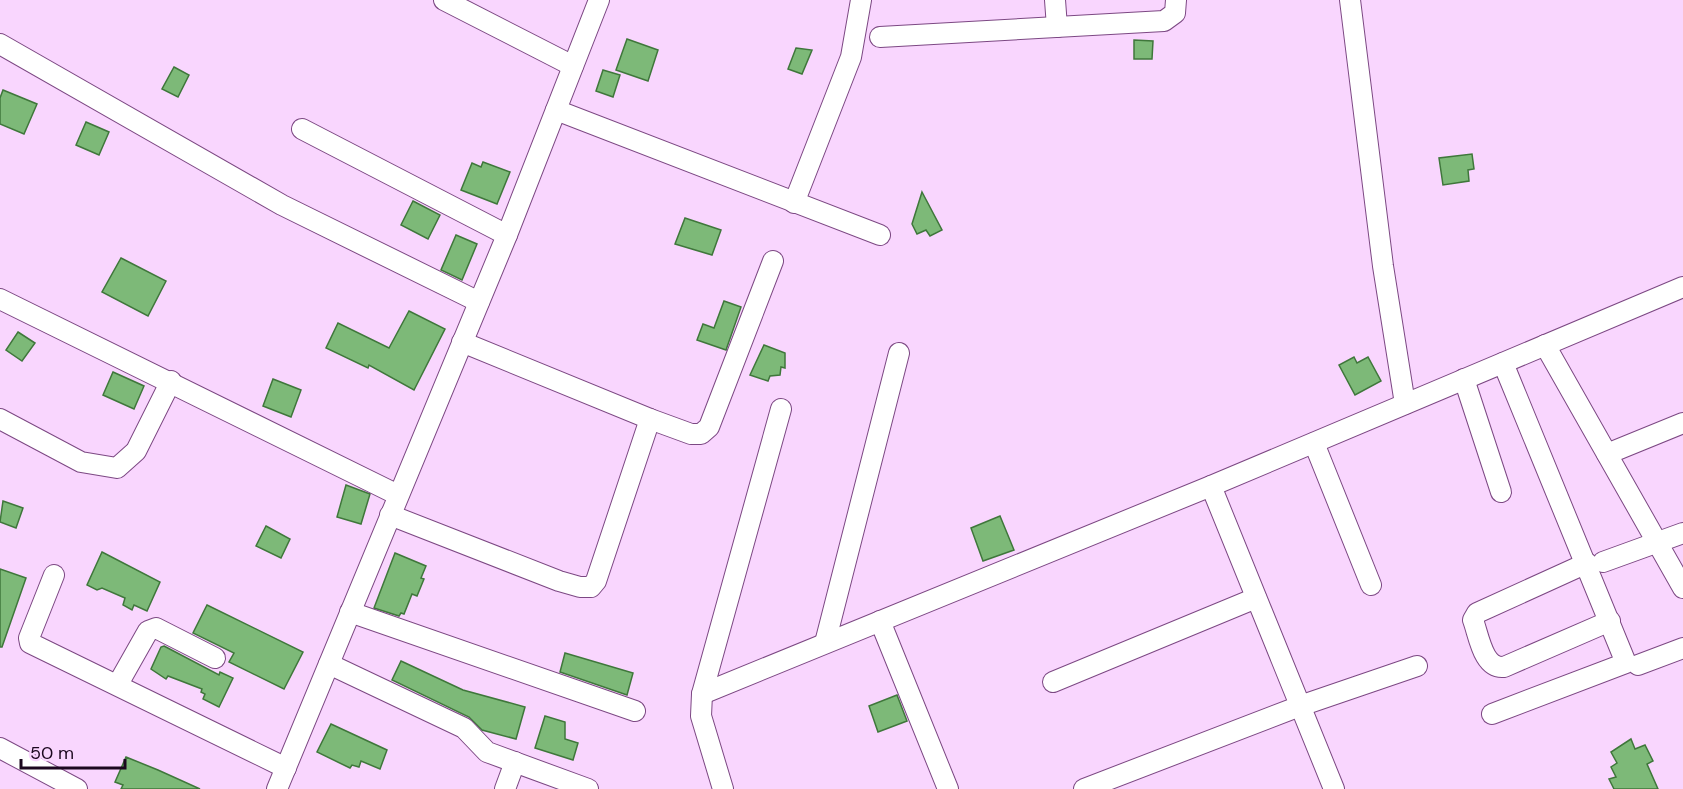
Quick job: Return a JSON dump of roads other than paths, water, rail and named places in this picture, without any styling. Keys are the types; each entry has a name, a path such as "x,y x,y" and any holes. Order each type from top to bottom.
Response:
{"street":[{"path":"444,0 573,66"},
{"path":"278,789 507,235 599,0"},
{"path":"794,203 851,57 861,0"},
{"path":"1055,0 1057,27"},
{"path":"880,37 1164,21 1175,14 1176,0"},
{"path":"1350,0 1383,266 1405,404"},
{"path":"0,44 282,205 479,302"},
{"path":"556,110 880,235"},
{"path":"302,129 507,235"},
{"path":"462,342 650,419 691,434 701,434 709,427 773,261"},
{"path":"702,694 1211,486 1683,287"},
{"path":"0,299 171,381 398,495"},
{"path":"1545,345 1683,588"},
{"path":"825,642 899,353"},
{"path":"1492,714 1626,663 1610,621 1595,563 1503,363"},
{"path":"1464,379 1500,492"},
{"path":"0,419 81,462 117,468 136,451 171,381"},
{"path":"723,789 701,716 702,694 782,409"},
{"path":"390,515 559,581 580,587 591,586 596,581 650,419"},
{"path":"1607,454 1683,423"},
{"path":"1314,443 1371,585"},
{"path":"1211,486 1331,788"},
{"path":"1610,621 1504,667 1496,668 1489,663 1473,620 1477,613 1595,563 1683,533"},
{"path":"54,576 29,638 30,643 286,768"},
{"path":"1053,682 1256,598"},
{"path":"350,612 634,711"},
{"path":"880,621 948,789"},
{"path":"118,684 148,631 156,628 215,658"},
{"path":"1638,665 1683,648"},
{"path":"328,664 464,728 487,752 588,789"},
{"path":"1084,789 1300,706 1417,666"},
{"path":"0,748 77,789"},
{"path":"505,789 514,762"}]}
